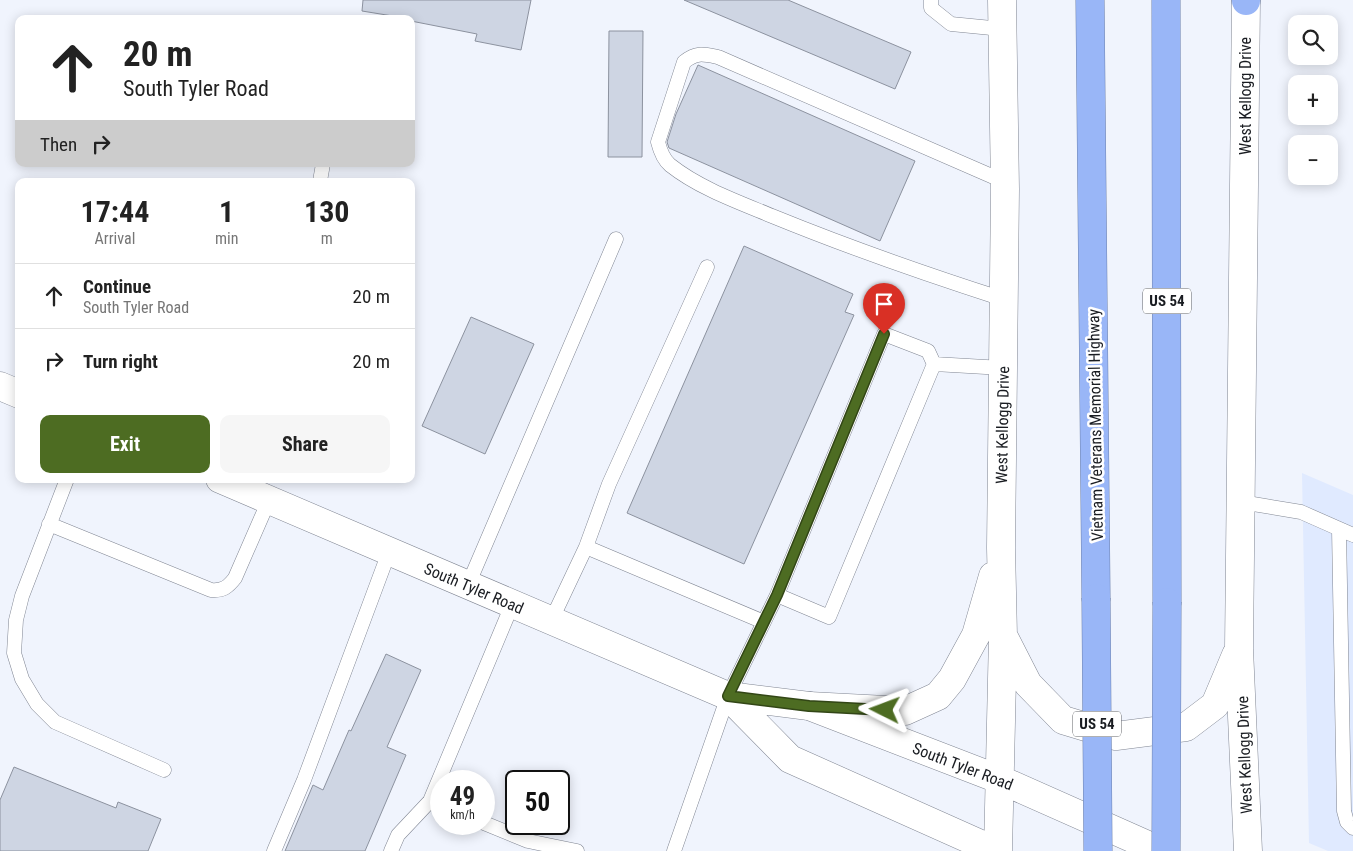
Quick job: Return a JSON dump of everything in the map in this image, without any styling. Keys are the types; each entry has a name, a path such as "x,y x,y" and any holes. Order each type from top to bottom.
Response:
{"highway":[{"name":"Vietnam Veterans Memorial Highway","path":"1090,0 1098,851"},
{"name":"US 54","path":"1166,0 1166,851"}],"main road":[{"name":"West Kellogg Drive","path":"997,851 1001,780 1003,636 1001,548 1004,181 1002,0"},
{"name":"West Kellogg Drive","path":"1246,0 1239,649 1248,851"},
{"path":"0,386 15,392"},
{"name":"South Tyler Road","path":"234,483 258,490 389,552 728,696 809,706 1001,780 1161,851"},
{"path":"809,706 905,711 938,696 952,679 976,635 1001,548"},
{"path":"1003,636 1028,684 1063,720 1116,736 1186,726 1215,705 1239,649"},
{"name":"South Tyler Road","path":"728,696 790,759 997,851"}],"lane":[{"path":"931,0 931,8 951,24 1002,29"},
{"path":"1003,299 838,243 744,204 689,178 668,164 660,151 658,142 684,62 692,55 701,53 727,61 1004,181"},
{"path":"468,585 616,239"},
{"path":"551,621 586,547 610,484 707,267"},
{"path":"674,851 728,696 777,595 884,334 928,351 934,364 830,617 777,595"},
{"path":"934,364 1003,368"},
{"path":"65,483 22,596 16,620 14,653 22,678 37,704 55,722 164,770"},
{"path":"49,524 211,590 222,591 230,586 235,578 258,490"},
{"path":"1241,502 1301,512 1353,535"},
{"path":"1339,529 1347,616 1344,811 1347,822 1353,828"},
{"path":"586,547 764,622"},
{"path":"274,851 304,780 389,552"},
{"path":"449,770 512,605"},
{"path":"391,851 398,835 430,808"},
{"path":"495,828 528,841 577,851"}],"shaded area":[{"path":"1302,473 1353,495 1353,851 1328,851 1309,843"}],"building":[{"path":"363,0 531,0 521,50 475,41 477,34 415,22 415,15 386,15 362,11"},
{"path":"684,0 788,0 911,52 895,89"},
{"path":"609,31 643,31 642,157 608,157"},
{"path":"698,65 915,161 880,241 669,148 667,142 676,114"},
{"path":"744,246 853,294 845,312 854,315 744,564 627,513"},
{"path":"471,317 534,344 485,454 422,426"},
{"path":"386,654 421,670 387,747 406,755 365,851 285,851 313,785 323,790 349,730 351,731"},
{"path":"14,767 116,808 118,802 161,819 148,851 0,851 0,800"}],"route":[{"path":"884,334 777,595 728,696 809,706 885,710"}]}
